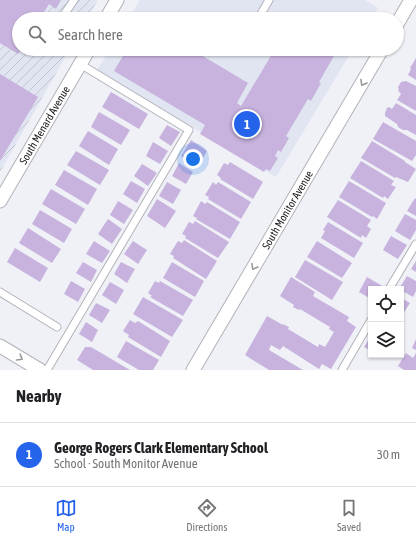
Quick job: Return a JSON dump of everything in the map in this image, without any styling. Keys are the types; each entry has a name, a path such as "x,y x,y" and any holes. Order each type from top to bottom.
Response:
{"street":[{"path":"110,12 117,0"},
{"path":"404,13 411,2"},
{"name":"South Menard Avenue","path":"0,201 84,56"},
{"name":"South Monitor Avenue","path":"193,370 378,56"},
{"path":"0,346 40,370"}],"lane":[{"path":"66,12 74,0"},
{"path":"262,12 269,0"},
{"path":"47,370 189,130 80,64"},
{"path":"391,286 416,244"},
{"path":"0,292 57,327"},
{"path":"342,370 370,322"}],"shaded area":[{"path":"0,0 98,0 91,12 12,12 12,56 66,56 0,172"},
{"path":"140,0 365,0 378,8 375,12 132,12"},
{"path":"106,56 349,56 276,177 97,70"}],"building":[{"path":"0,0 61,0 56,9 49,4 44,12 12,12 12,50 0,43"},
{"path":"123,56 203,56 248,83 237,103 241,106 271,56 334,56 319,82 321,83 311,101 308,99 286,136 289,138 281,152 278,150 275,156 278,158 270,171 266,169 264,172 200,134 205,125 114,71"},
{"path":"416,58 416,80 408,75"},
{"path":"0,74 38,97 0,161"},
{"path":"406,81 416,86 416,111 397,100 401,94 398,87 401,82"},
{"path":"111,92 148,114 139,129 102,107"},
{"path":"396,103 416,115 416,135 398,127 397,124 385,116 387,108 389,107 392,109"},
{"path":"99,112 130,130 121,145 91,127"},
{"path":"383,122 416,141 416,155 412,161 373,139"},
{"path":"167,125 180,132 171,146 159,138"},
{"path":"88,131 118,149 109,165 79,146"},
{"path":"191,140 207,151 198,166 181,156"},
{"path":"372,141 416,169 408,182 396,177 395,178 361,158"},
{"path":"153,142 168,151 160,164 146,156"},
{"path":"76,151 109,170 100,185 67,165"},
{"path":"361,161 394,181 391,185 396,187 388,199 384,196 383,198 350,178"},
{"path":"230,162 263,182 253,199 220,179 221,178 217,175 224,163 228,165"},
{"path":"179,163 193,172 186,184 172,176"},
{"path":"142,164 157,173 148,186 134,176"},
{"path":"64,170 97,189 88,205 55,185"},
{"path":"131,181 145,189 137,203 123,194"},
{"path":"349,181 386,203 377,219 339,197"},
{"path":"167,182 181,190 173,204 159,196"},
{"path":"213,182 216,185 218,182 251,202 241,219 208,199 209,197 205,195"},
{"path":"51,189 85,209 76,224 42,204"},
{"path":"415,198 416,199 416,216 407,211"},
{"path":"157,199 176,211 165,228 147,216"},
{"path":"338,200 371,220 367,226 371,229 366,238 362,235 361,238 327,217"},
{"path":"118,201 133,210 124,224 110,215"},
{"path":"201,201 205,204 207,202 240,222 230,239 193,216"},
{"path":"40,210 72,229 64,243 32,224"},
{"path":"405,214 416,220 416,230 410,240 395,231"},
{"path":"108,219 122,229 112,244 98,234"},
{"path":"195,221 229,242 218,258 185,238 186,236 182,234 189,222 193,224"},
{"path":"328,222 363,243 354,258 321,238 325,231 323,230"},
{"path":"28,228 61,249 52,263 19,243"},
{"path":"391,236 407,245 398,259 383,250"},
{"path":"184,240 217,261 206,279 173,258 174,256 170,254 178,241 182,243"},
{"path":"94,241 110,251 102,263 86,254"},
{"path":"133,241 147,250 138,264 124,254"},
{"path":"317,241 352,263 342,278 307,257"},
{"path":"15,248 48,268 40,282 7,262"},
{"path":"305,260 343,282 332,300 295,277"},
{"path":"416,261 416,272 411,269"},
{"path":"83,262 97,270 91,282 76,273"},
{"path":"121,262 135,269 127,283 114,274"},
{"path":"172,262 204,281 195,297 163,278"},
{"path":"407,276 416,281 416,291 413,297 404,292 404,286 401,286"},
{"path":"291,277 315,292 313,296 349,317 347,321 356,327 331,369 322,364 319,369 283,346 280,350 271,345 269,350 303,370 269,370 245,355 267,316 289,327 288,329 318,347 319,344 325,347 334,332 329,329 330,327 300,309 299,310 293,307 294,305 280,296"},
{"path":"367,277 382,286 368,286 368,297 359,292"},
{"path":"71,281 85,289 78,302 64,294"},
{"path":"155,281 159,283 160,281 193,300 183,316 150,297 152,296 148,293"},
{"path":"110,282 124,290 116,304 102,295"},
{"path":"143,297 183,320 172,337 133,314"},
{"path":"404,300 410,303 404,312"},
{"path":"96,303 110,310 102,323 89,315"},
{"path":"130,320 135,323 138,321 170,341 161,357 128,337 129,335 123,331"},
{"path":"86,322 98,330 92,342 79,334"},
{"path":"416,339 416,350 412,348"},
{"path":"126,341 159,360 153,370 139,370 117,357"},
{"path":"368,341 368,349 364,347"},
{"path":"85,347 91,347 130,370 93,370 77,360"},
{"path":"406,353 413,358 416,353 416,370 404,370 398,366"}],"place":[{"name":"George Rogers Clark Elementary School","path":"247,124"}]}
